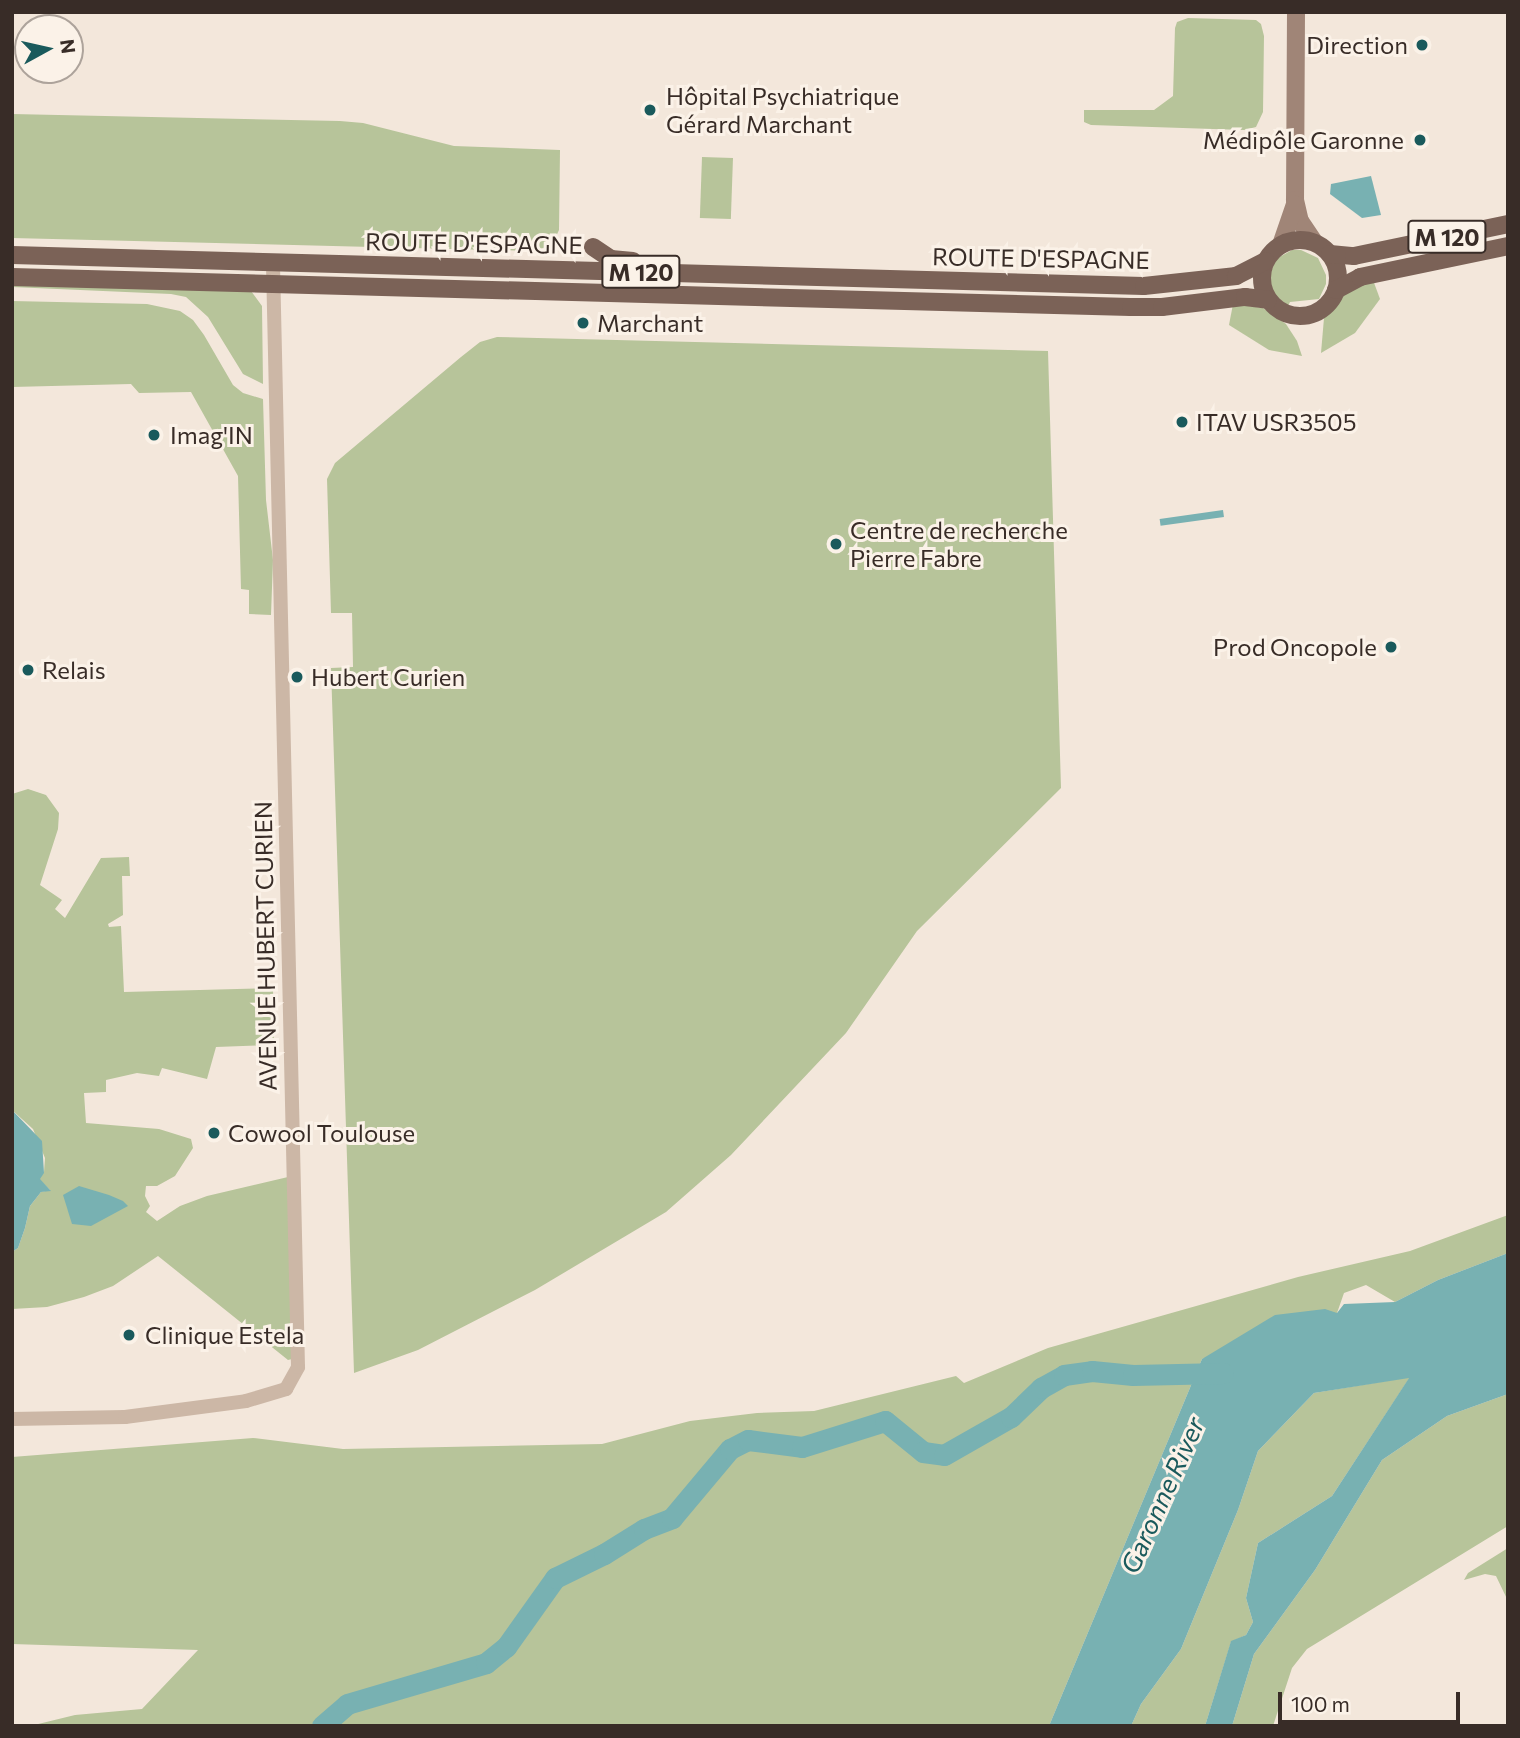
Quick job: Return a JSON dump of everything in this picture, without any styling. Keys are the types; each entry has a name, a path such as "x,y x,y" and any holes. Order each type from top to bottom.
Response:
{"main road":[{"name":"M 120","path":"1330,254 1354,256 1508,224"},
{"path":"1300,240 1314,242 1330,254 1338,271 1336,290 1324,309 1301,317 1277,309 1268,300 1261,276 1265,261 1281,245 1300,240"},
{"name":"M 120","path":"1336,290 1360,277 1508,246"},
{"path":"593,247 611,259 667,263 719,273"},
{"name":"ROUTE D'ESPAGNE","path":"12,255 1144,286 1236,276 1265,261"},
{"name":"ROUTE D'ESPAGNE","path":"12,277 1131,307 1162,307 1245,297 1268,300"}],"street":[{"path":"1281,245 1295,200 1296,12"},
{"path":"1295,200 1300,221 1314,242"},
{"name":"AVENUE HUBERT CURIEN","path":"12,1419 125,1417 246,1401 286,1389 298,1367 273,263"}],"green space":[{"path":"1188,18 1256,20 1261,24 1264,36 1263,112 1256,127 1244,130 1091,125 1084,122 1084,110 1154,110 1173,96 1175,28 1177,22"},
{"path":"12,114 340,121 363,123 454,146 560,150 559,230 552,245 534,251 12,238"},
{"path":"702,157 733,158 731,219 700,218"},
{"path":"1292,250 1301,250 1318,258 1326,275 1326,284 1319,299 1290,302 1288,306 1274,295 1269,277 1276,259"},
{"path":"1373,280 1380,299 1355,333 1321,353 1324,318 1344,293"},
{"path":"12,283 251,291 262,306 263,384 243,374 208,317 186,297 171,294 12,287"},
{"path":"12,301 147,304 180,311 193,320 204,335 233,385 243,393 263,399 266,500 273,560 271,615 249,614 249,590 241,589 238,476 191,392 139,393 131,384 12,387"},
{"path":"1233,304 1263,308 1286,324 1297,341 1302,356 1269,350 1229,325"},
{"path":"497,337 1048,351 1061,788 917,931 846,1033 731,1155 666,1212 535,1290 418,1350 354,1373 331,668 353,667 352,613 331,613 327,479 335,463 461,357 480,342"},
{"path":"28,789 46,795 59,813 58,829 40,885 62,900 55,909 65,918 101,858 129,857 130,876 122,876 123,915 108,924 109,927 121,926 124,992 273,988 274,1045 216,1047 207,1079 162,1068 159,1076 137,1073 106,1080 106,1092 84,1093 86,1123 159,1129 191,1139 193,1148 175,1176 157,1186 146,1186 145,1196 150,1206 146,1212 157,1221 180,1206 207,1196 288,1177 292,1359 288,1360 158,1256 113,1286 84,1297 47,1307 12,1309 12,1252 18,1248 30,1206 41,1192 50,1190 39,1179 44,1172 45,1158 33,1129 12,1110 12,794"},
{"path":"1508,1215 1508,1253 1438,1280 1395,1302 1366,1285 1344,1293 1337,1313 1202,1359 1049,1726 30,1726 75,1715 142,1709 198,1650 12,1644 12,1457 253,1438 343,1449 602,1444 690,1421 757,1413 814,1411 956,1376 964,1383 1048,1348 1298,1277 1410,1251"},
{"path":"1410,1377 1332,1496 1258,1543 1246,1598 1253,1622 1246,1635 1231,1642 1205,1726 1131,1726 1141,1704 1181,1649 1238,1510 1258,1451 1314,1393"},
{"path":"1508,1394 1508,1526 1307,1649 1292,1668 1273,1726 1232,1726 1254,1654 1315,1570 1382,1460 1447,1416"},
{"path":"1508,1548 1508,1601 1496,1576 1485,1574 1464,1580 1468,1573"}],"water":[{"path":"1371,176 1381,215 1362,218 1330,194 1331,184"},
{"path":"1223,510 1224,517 1161,526 1160,519"},
{"path":"12,1110 42,1141 44,1173 40,1179 51,1191 41,1192 30,1206 18,1248 12,1252"},
{"path":"79,1186 109,1195 128,1206 91,1226 72,1224 63,1195"},
{"name":"Garonne River","path":"1508,1253 1508,1394 1447,1416 1382,1460 1315,1570 1254,1654 1232,1726 1205,1726 1231,1641 1246,1635 1253,1622 1246,1598 1258,1543 1332,1496 1409,1378 1314,1393 1258,1451 1238,1510 1181,1649 1141,1704 1131,1726 1049,1726 1202,1359 1275,1315 1325,1309 1337,1313 1344,1304 1395,1302 1438,1280"}],"waterway":[{"path":"322,1726 347,1704 486,1663 506,1647 555,1578 604,1554 644,1529 672,1518 730,1449 748,1440 802,1447 885,1421 923,1452 944,1455 1011,1417 1041,1388 1064,1375 1092,1371 1133,1375 1223,1373"}],"place":[{"name":"Direction","path":"1422,45"},
{"name":"Hôpital Psychiatrique Gérard Marchant","path":"650,110"},
{"name":"Médipôle Garonne","path":"1420,140"},
{"name":"Marchant","path":"583,323"},
{"name":"ITAV USR3505","path":"1182,422"},
{"name":"Imag'IN","path":"154,435"},
{"name":"Centre de recherche Pierre Fabre","path":"836,544"},
{"name":"Prod Oncopole","path":"1391,647"},
{"name":"Relais","path":"28,670"},
{"name":"Hubert Curien","path":"297,677"},
{"name":"Cowool Toulouse","path":"214,1133"},
{"name":"Clinique Estela","path":"129,1335"}]}
